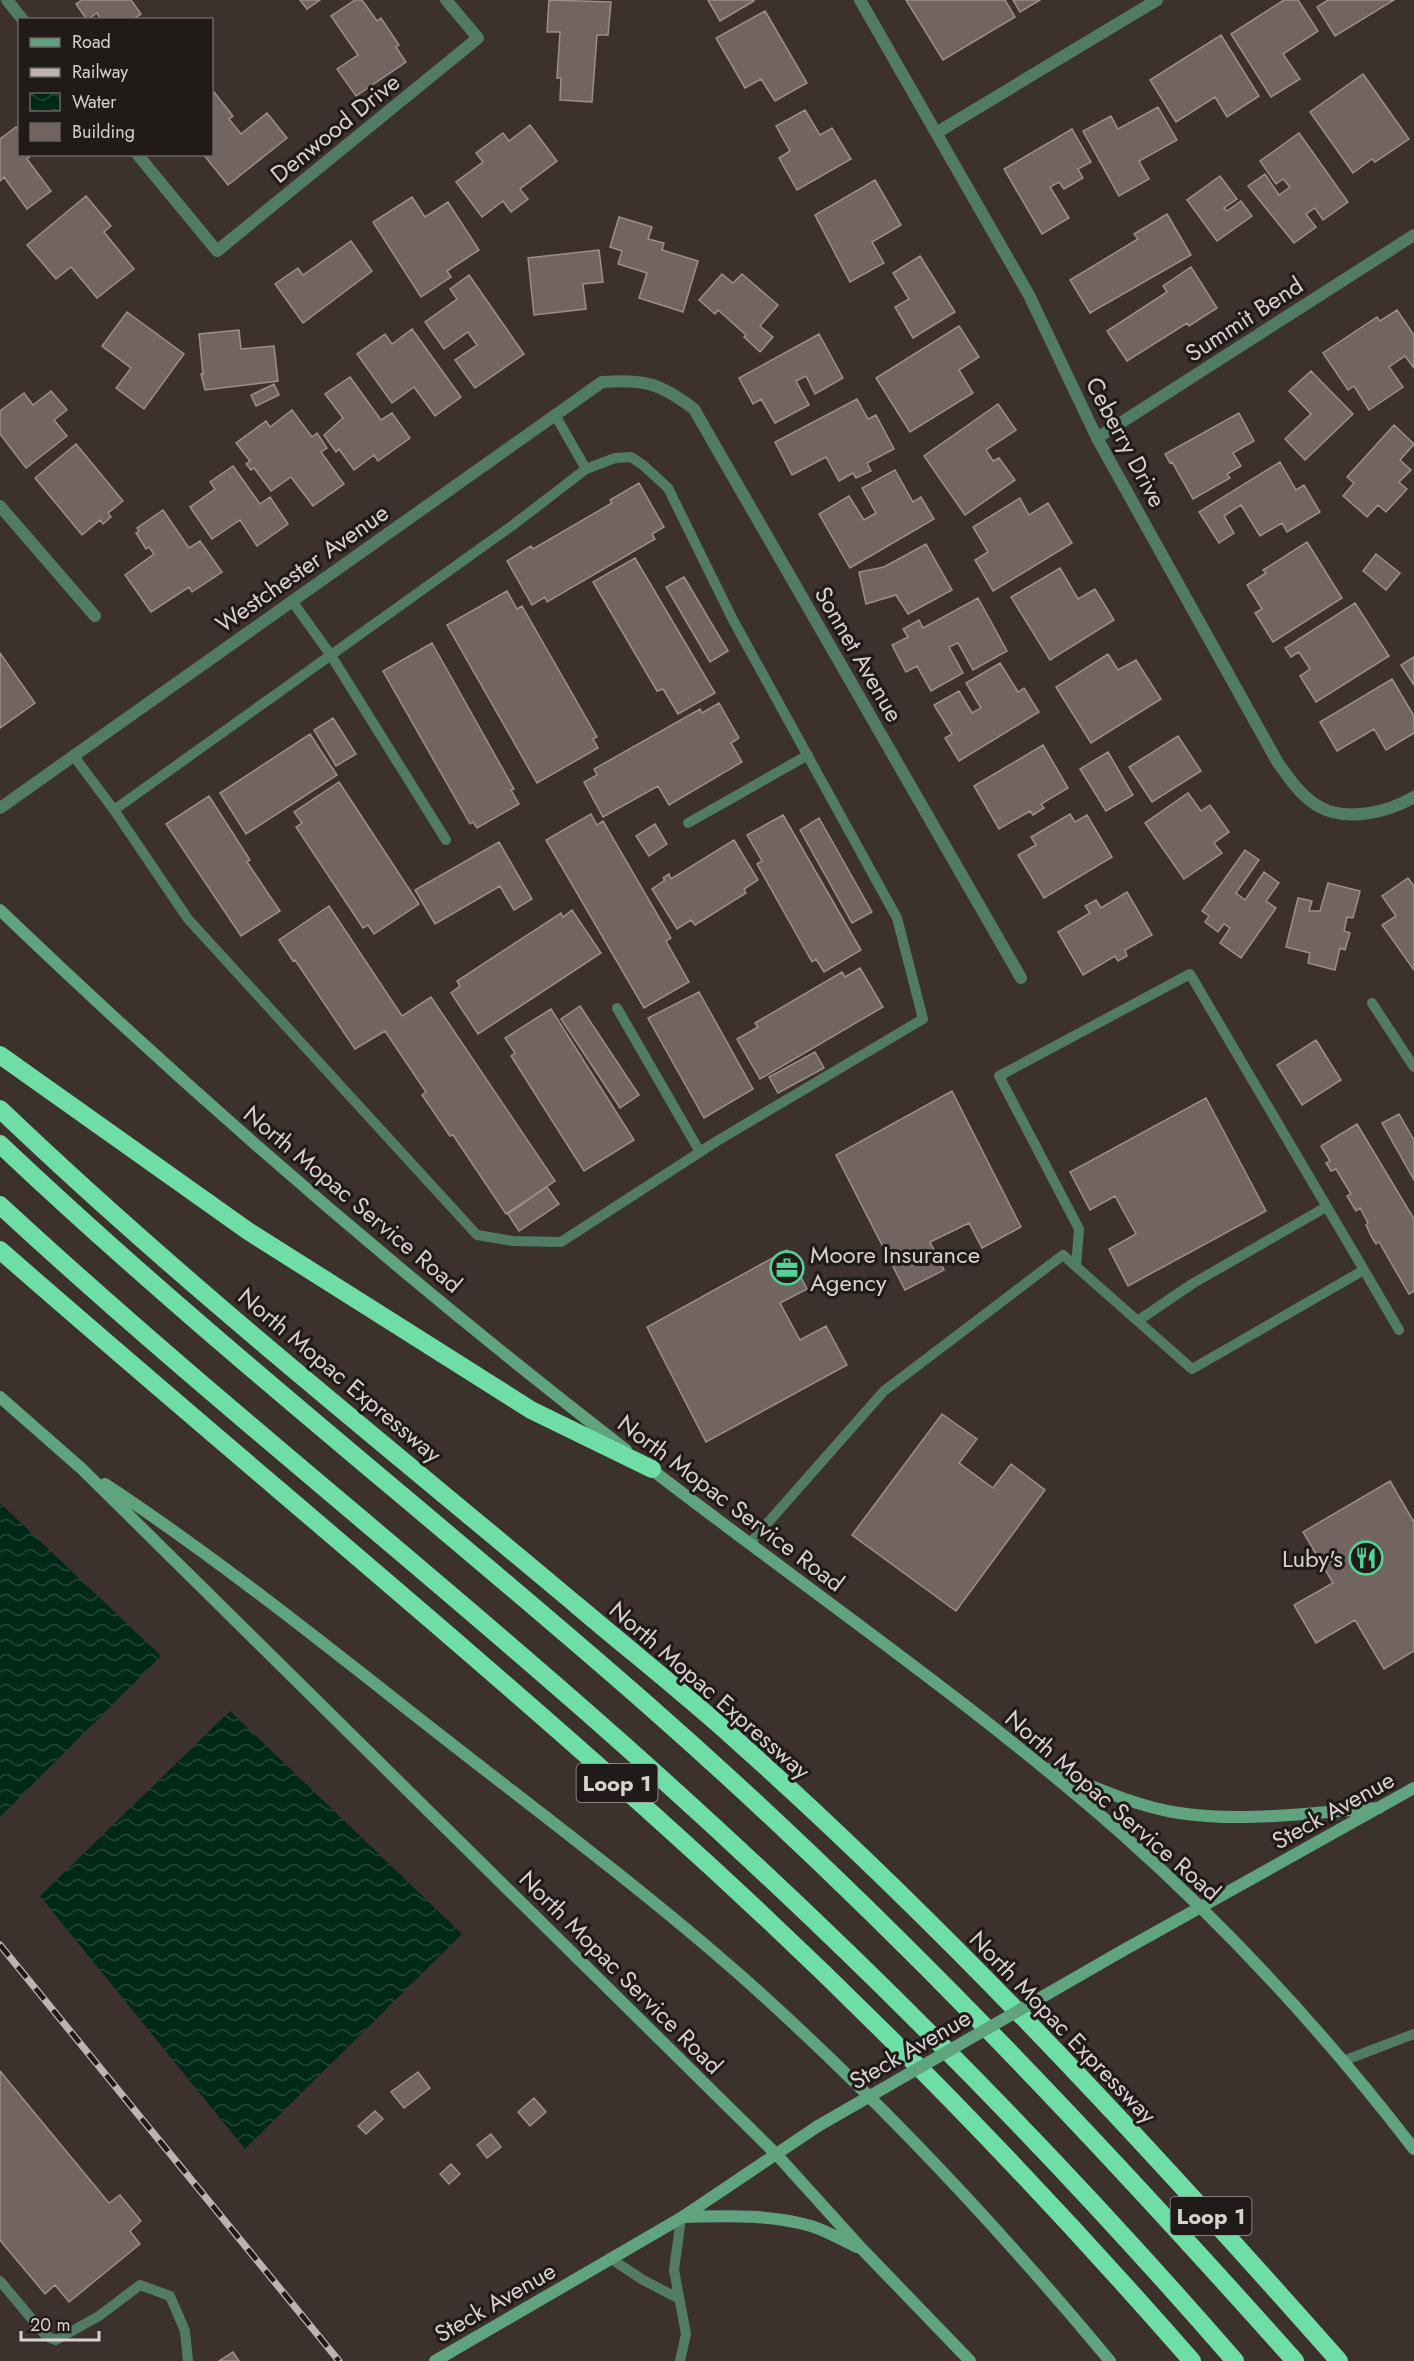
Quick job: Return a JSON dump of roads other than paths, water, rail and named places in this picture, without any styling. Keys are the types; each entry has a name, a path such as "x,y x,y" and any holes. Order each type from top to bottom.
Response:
{"highway":[{"path":"0,1055 278,1250 531,1410 652,1469"},
{"name":"North Mopac Expressway","path":"0,1109 191,1282 734,1738 897,1892 1080,2075 1339,2361"},
{"path":"0,1144 190,1314 649,1706 813,1856 1060,2102 1295,2361"},
{"path":"0,1205 170,1356 622,1743 782,1887 1024,2128 1235,2361"},
{"name":"Loop 1","path":"0,1250 657,1818 820,1970 998,2150 1192,2361"}],"main road":[{"name":"North Mopac Service Road","path":"0,910 99,1005 249,1142 562,1400 1038,1764 1122,1834 1200,1907 1279,1989 1343,2061 1414,2149"},
{"name":"North Mopac Service Road","path":"0,1397 82,1469 777,2155 862,2249 970,2361"},
{"path":"82,1469 174,1529 314,1635 646,1895 749,1984 830,2059 970,2200 1110,2361"},
{"path":"1038,1764 1136,1803 1179,1813 1262,1816 1379,1809"},
{"name":"Steck Avenue","path":"435,2361 681,2218 818,2126 1122,1951 1414,1788"},
{"path":"681,2218 746,2215 780,2220 812,2226 862,2249"}],"street":[{"path":"7,0 22,18"},
{"name":"Denwood Drive","path":"139,156 217,251 478,38 446,0"},
{"name":"Ceberry Drive","path":"860,0 1029,295 1097,438 1278,763 1298,789 1320,808 1363,816 1403,804 1414,797"},
{"path":"936,133 1157,0"},
{"name":"Summit Bend","path":"1097,438 1414,235"},
{"name":"Westchester Avenue","path":"0,808 602,382 635,380"},
{"name":"Sonnet Avenue","path":"635,380 671,392 694,409 1021,978"},
{"path":"0,506 95,616"}],"lane":[{"path":"555,415 586,469"},
{"path":"73,756 114,810 188,919 477,1235 513,1241 561,1242 700,1152 922,1019 897,918 733,620 668,488 644,465 631,457 615,458 586,469 513,525 114,810"},
{"path":"292,601 330,654 446,840"},
{"path":"688,823 808,755"},
{"path":"1076,1266 1079,1229 999,1076 1190,974 1399,1330"},
{"path":"1372,1003 1414,1067"},
{"path":"617,1008 700,1152"},
{"path":"1139,1320 1192,1284 1326,1207"},
{"path":"750,1544 884,1392 1063,1255 1192,1369 1364,1270"},
{"path":"1343,2061 1414,2034"},
{"path":"680,2361 686,2334 674,2270 681,2218"},
{"path":"610,2258 643,2280 678,2298"},
{"path":"0,2280 46,2336 56,2340 99,2316 140,2286 170,2296 185,2331 188,2361"}],"water":[{"path":"0,1503 161,1656 0,1817"},
{"path":"230,1711 462,1934 245,2149 40,1896"}],"railway":[{"path":"0,1945 339,2361"}],"place":[{"name":"Moore Insurance Agency","path":"787,1268"},
{"name":"Luby's","path":"1366,1558"}]}
